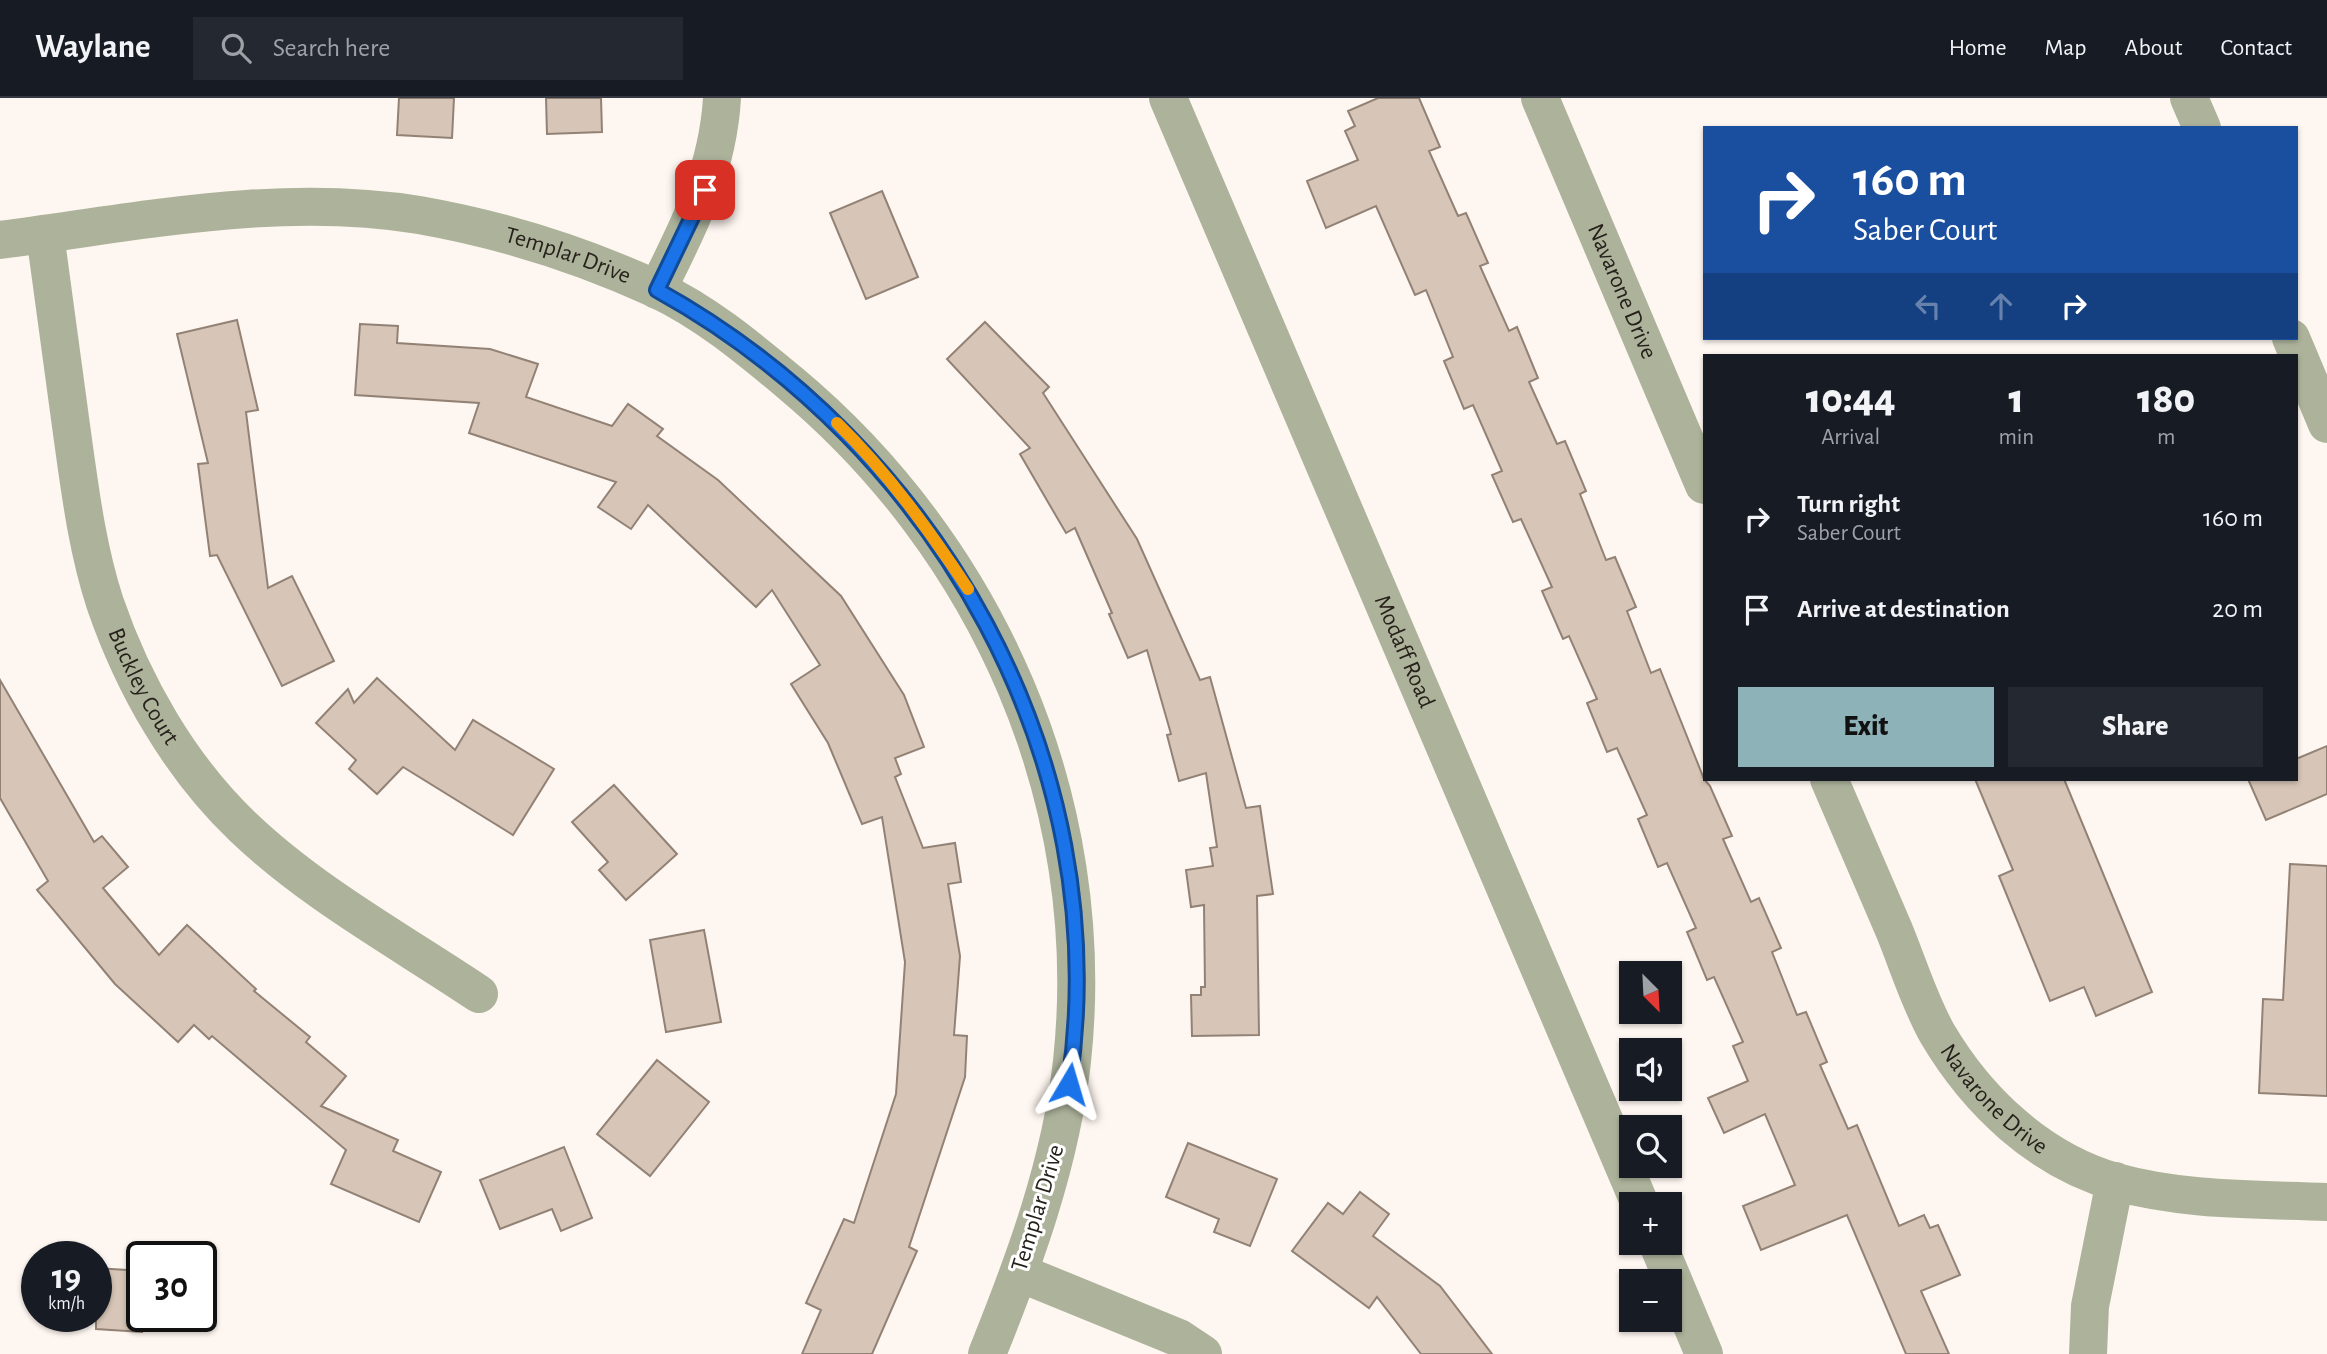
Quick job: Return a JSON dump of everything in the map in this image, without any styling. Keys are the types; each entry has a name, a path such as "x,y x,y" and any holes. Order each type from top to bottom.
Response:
{"street":[{"path":"657,290 705,190 720,128 722,98"},
{"name":"Modaff Road","path":"1168,98 1635,1192"},
{"name":"Navarone Drive","path":"1540,98 1703,483"},
{"path":"2189,98 2201,126"},
{"name":"Templar Drive","path":"0,240 249,209 379,211 419,215 504,234 657,290 692,309 753,352 838,423 870,457 926,524 975,600 1013,676 1034,730 1059,818 1071,899 1076,985 1073,1059 1062,1133 1020,1273 986,1354"},
{"name":"Buckley Court","path":"45,234 83,516 105,603 146,695 180,752 206,788 242,826 291,868 479,995"},
{"path":"2298,355 2327,424"},
{"name":"Navarone Drive","path":"1830,781 1936,1031 1966,1078 1998,1112 2028,1137 2069,1164 2115,1181 2197,1197 2327,1202"},
{"path":"2088,1354 2090,1306 2115,1181"},
{"path":"1662,1255 1704,1354"},
{"path":"1020,1273 1179,1338 1203,1354"}],"building":[{"path":"399,98 454,98 452,138 397,135"},
{"path":"546,98 601,98 602,132 547,134"},
{"path":"1378,98 1419,98 1440,147 1429,151 1458,216 1466,213 1488,263 1480,266 1509,331 1517,327 1538,378 1529,382 1557,444 1565,441 1586,491 1580,494 1606,560 1615,557 1636,607 1627,611 1651,673 1660,669 1703,781 1710,786 1732,836 1723,839 1751,902 1759,898 1781,948 1772,952 1797,1015 1806,1012 1827,1062 1820,1065 1848,1129 1857,1125 1899,1226 1924,1215 1930,1228 1938,1225 1960,1275 1921,1291 1949,1354 1906,1354 1847,1215 1761,1250 1743,1206 1795,1185 1765,1114 1724,1133 1708,1098 1748,1081 1733,1046 1743,1042 1714,977 1707,980 1687,932 1696,928 1667,863 1658,867 1638,819 1647,815 1617,748 1607,752 1587,703 1597,699 1569,636 1563,639 1542,591 1552,587 1521,519 1513,522 1492,475 1502,471 1473,405 1464,409 1444,361 1453,357 1426,290 1415,295 1376,206 1326,228 1307,181 1358,160 1345,131 1355,126 1348,111"},
{"path":"882,191 918,277 866,299 830,213"},
{"path":"237,320 258,410 246,412 268,588 292,576 334,661 282,686 217,555 210,556 198,464 208,463 177,334"},
{"path":"985,322 1049,387 1043,393 1137,539 1200,680 1210,677 1246,808 1260,806 1273,894 1257,896 1259,1035 1192,1036 1191,995 1201,995 1201,987 1205,987 1204,905 1191,907 1186,870 1213,866 1210,848 1217,847 1206,773 1179,781 1167,735 1171,734 1147,650 1128,658 1109,614 1112,613 1075,528 1066,533 1020,454 1030,448 947,359"},
{"path":"360,324 398,326 397,343 490,349 538,364 526,397 612,426 628,404 663,429 657,436 718,480 841,596 904,695 924,747 895,758 901,774 895,777 923,848 955,843 961,882 948,884 960,956 954,1035 967,1036 965,1077 909,1247 917,1251 872,1354 802,1354 821,1310 806,1303 844,1219 854,1223 896,1094 905,962 882,817 862,824 828,743 791,684 820,665 772,590 756,607 648,505 631,529 598,507 616,482 469,433 479,403 355,395"},
{"path":"377,678 455,750 473,720 554,769 513,835 403,767 377,794 349,769 356,760 316,723 348,689 354,703"},
{"path":"0,680 94,842 102,836 128,867 103,888 159,955 187,925 256,989 254,991 310,1037 306,1042 346,1076 321,1106 398,1140 393,1151 441,1172 419,1222 331,1184 346,1150 212,1036 209,1039 194,1025 178,1042 115,984 37,890 48,881 0,798"},
{"path":"2327,746 2327,794 2266,820 2249,781 2298,781 2298,758"},
{"path":"1976,781 2065,781 2152,992 2096,1016 2084,987 2050,1001 1999,876 2013,870"},
{"path":"614,785 677,854 626,900 599,870 608,862 572,822"},
{"path":"2290,864 2327,866 2327,1096 2259,1093 2263,999 2283,1000"},
{"path":"704,930 721,1022 666,1032 650,940"},
{"path":"657,1060 709,1102 650,1176 597,1134"},
{"path":"1188,1143 1277,1179 1250,1246 1214,1232 1219,1219 1166,1197"},
{"path":"564,1147 592,1218 561,1231 552,1209 500,1229 480,1180"},
{"path":"1360,1192 1389,1214 1373,1236 1440,1286 1492,1354 1421,1354 1377,1297 1369,1308 1292,1251 1328,1203 1343,1214"},
{"path":"112,1269 126,1270 126,1331 112,1330"}],"slow traffic":[{"path":"837,423 870,457 926,524 968,589"}],"route":[{"path":"705,190 657,290 692,309 753,352 838,423 870,457 926,524 975,600 1013,676 1034,730 1059,818 1071,899 1076,985 1073,1059 1069,1084"}]}
